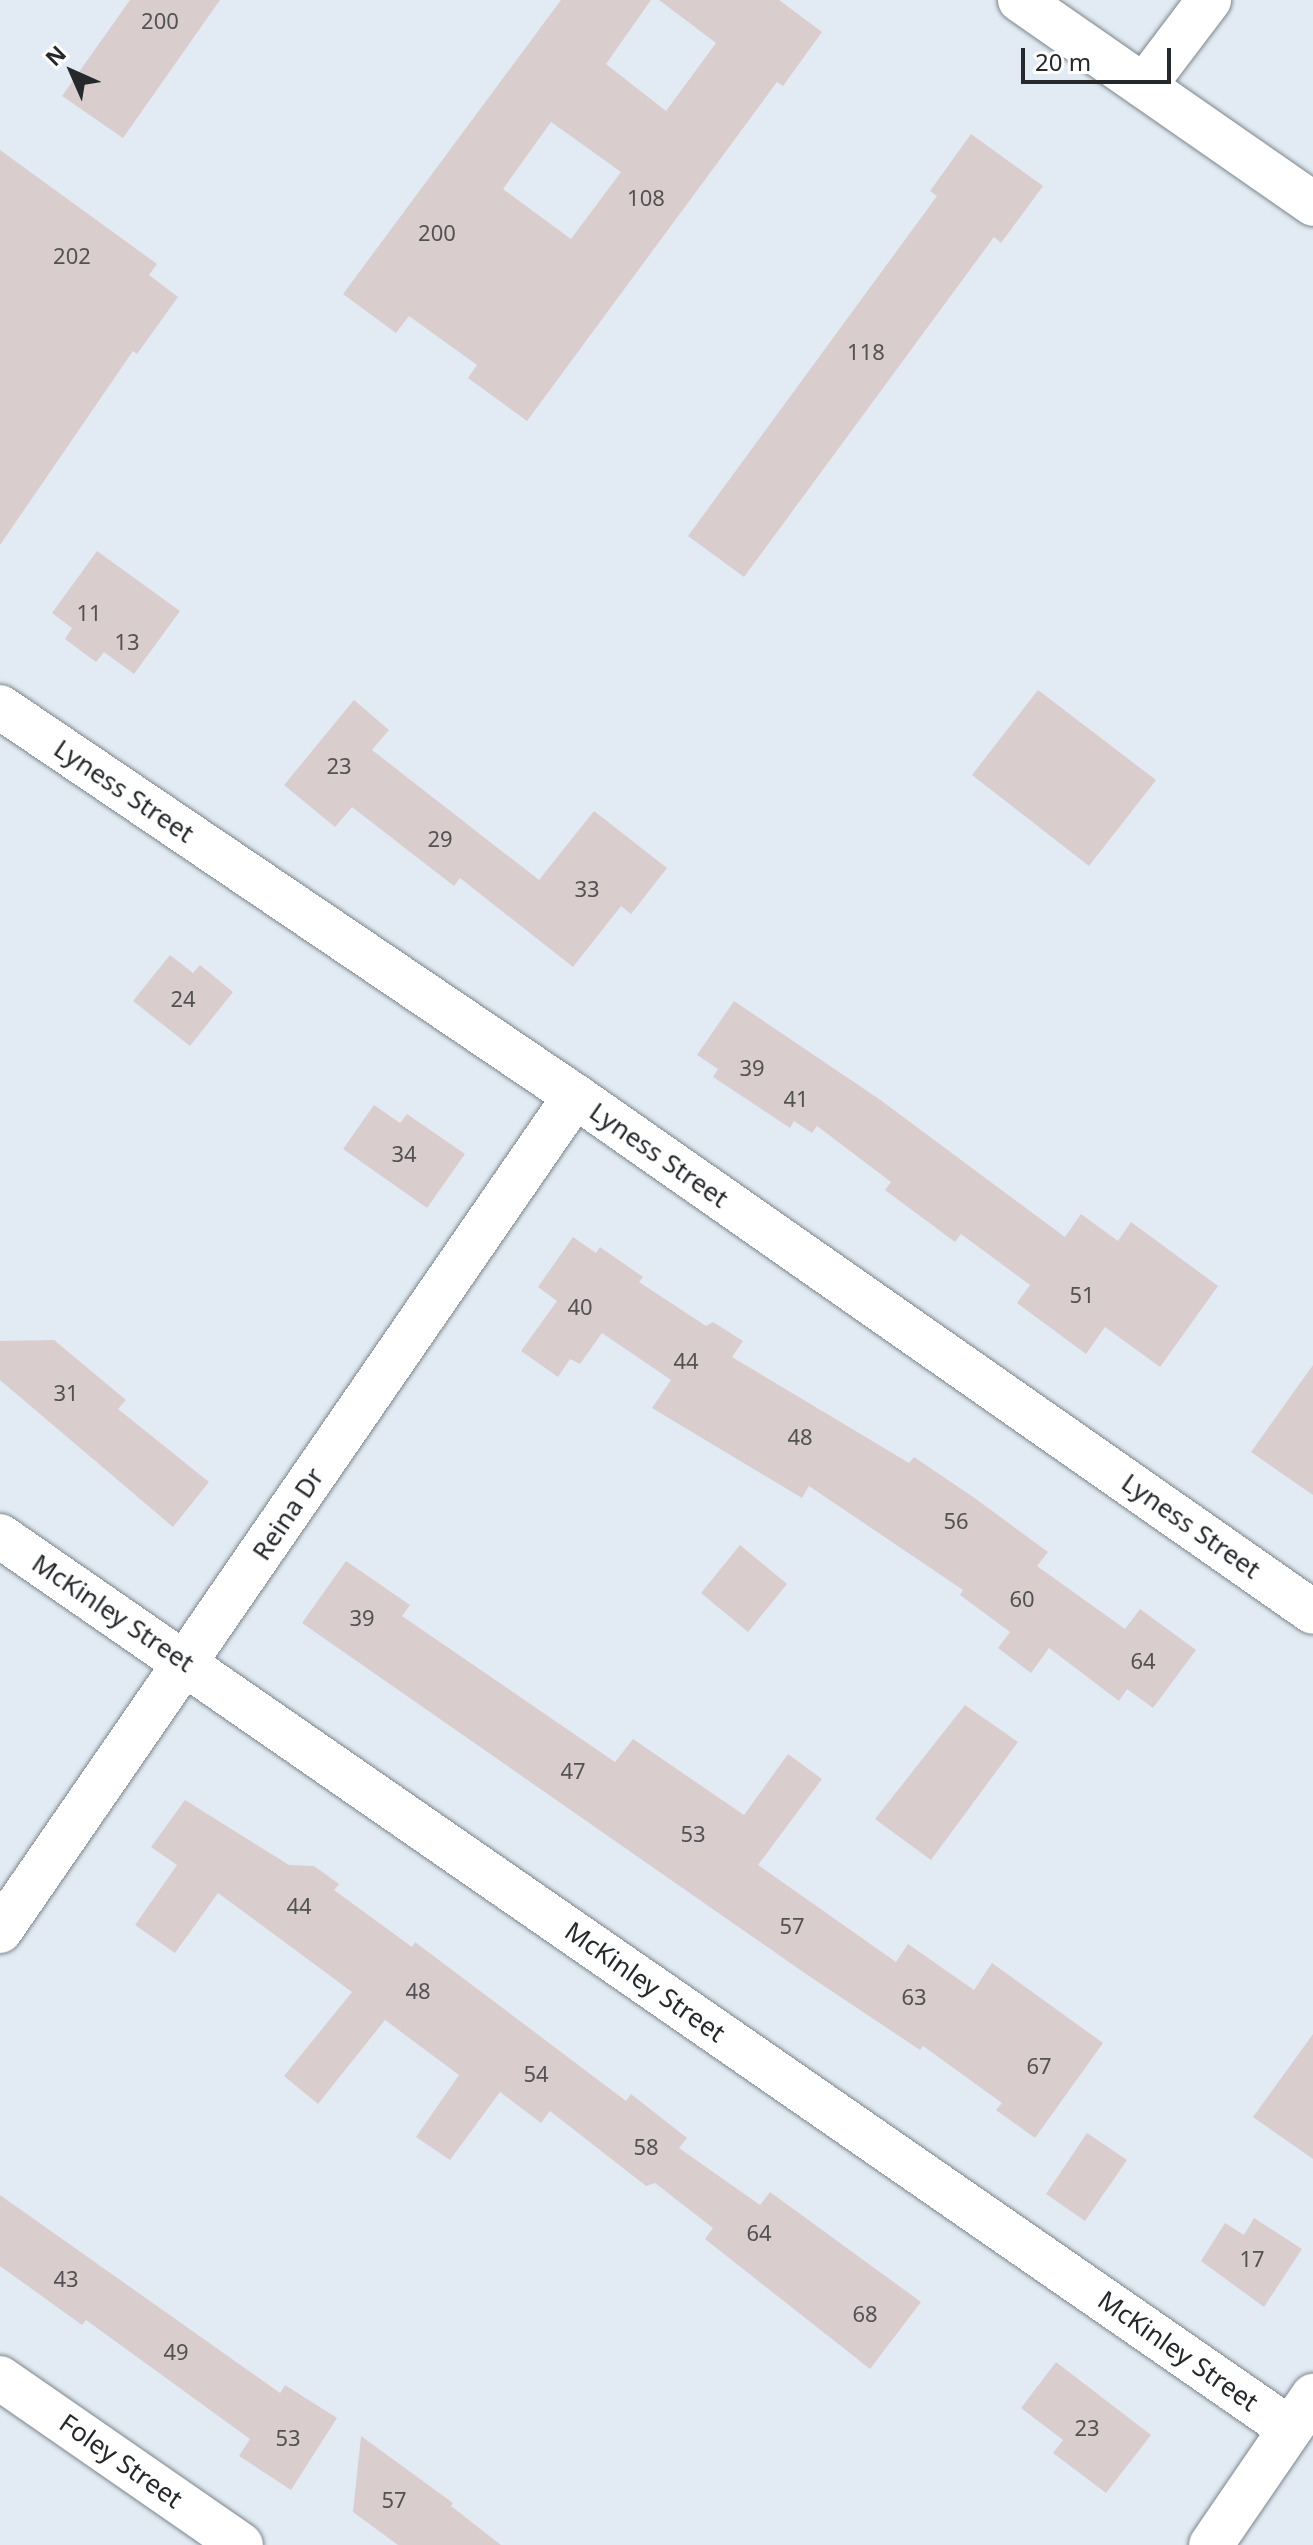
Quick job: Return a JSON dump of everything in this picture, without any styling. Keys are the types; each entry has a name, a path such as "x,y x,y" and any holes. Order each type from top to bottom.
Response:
{"street":[{"path":"1020,0 1313,204"},
{"path":"1144,86 1209,0"},
{"name":"Lyness Street","path":"0,707 575,1096 1313,1612"},
{"name":"Reina Dr","path":"0,1931 575,1096"},
{"name":"McKinley Street","path":"0,1536 1301,2412"},
{"name":"Foley Street","path":"0,2378 241,2545"},
{"path":"1211,2545 1301,2412"}],"building":[{"path":"130,0 220,0 123,138 62,96"},
{"path":"561,0 651,0 606,64 666,111 716,43 659,0 779,0 822,32 783,86 777,82 527,421 468,378 477,365 409,316 396,333 343,294","holes":["551,122 621,172 571,239 503,189"]},
{"path":"971,134 1043,186 1001,243 994,237 744,577 688,536 937,196 930,191"},
{"path":"0,150 157,264 149,275 178,297 137,354 133,351 0,545"},
{"path":"97,551 180,611 134,674 104,652 96,662 65,639 72,628 52,613"},
{"path":"1038,690 1156,780 1089,866 972,775"},
{"path":"354,700 389,730 372,750 539,880 594,811 667,868 631,914 621,906 573,967 460,878 454,886 352,807 335,827 284,785"},
{"path":"170,955 193,973 200,965 233,992 190,1046 133,1001"},
{"path":"734,1001 879,1099 1065,1237 1081,1214 1118,1241 1131,1222 1218,1286 1160,1367 1105,1327 1086,1354 1017,1303 1030,1285 961,1234 955,1242 885,1190 891,1182 817,1126 812,1133 794,1121 790,1128 713,1077 718,1069 697,1055"},
{"path":"374,1105 400,1123 407,1114 465,1154 427,1208 343,1149"},
{"path":"573,1237 596,1253 600,1247 643,1277 639,1282 706,1326 713,1322 743,1341 732,1357 909,1463 914,1457 976,1499 1048,1552 1037,1566 1125,1629 1140,1609 1196,1650 1153,1708 1127,1689 1119,1701 1049,1648 1031,1673 998,1648 1010,1632 960,1595 963,1590 809,1486 802,1498 652,1408 671,1380 602,1333 580,1364 570,1359 558,1377 521,1351 557,1301 538,1287"},
{"path":"54,1340 126,1400 118,1409 209,1482 173,1527 0,1380 0,1341"},
{"path":"1313,1365 1313,1495 1251,1452"},
{"path":"740,1545 787,1584 748,1632 701,1593"},
{"path":"346,1561 410,1605 402,1616 615,1762 633,1739 744,1815 788,1754 822,1779 758,1865 896,1962 908,1944 974,1990 992,1963 1103,2043 1035,2138 996,2110 1002,2103 923,2046 920,2050 806,1974 302,1623"},
{"path":"965,1705 1018,1742 931,1860 875,1819"},
{"path":"185,1800 289,1865 314,1866 339,1884 334,1890 412,1947 415,1942 626,2101 631,2094 687,2138 679,2148 760,2205 770,2192 921,2302 870,2369 705,2239 713,2228 655,2183 646,2186 550,2111 541,2123 500,2092 450,2160 416,2137 459,2075 385,2020 318,2104 284,2076 352,1992 218,1893 175,1953 135,1925 177,1865 151,1847"},
{"path":"1313,2034 1313,2159 1253,2117"},
{"path":"1087,2133 1127,2160 1085,2221 1046,2194"},
{"path":"0,2195 280,2393 285,2385 337,2418 291,2490 239,2456 250,2439 86,2320 82,2325 0,2266"},
{"path":"1254,2218 1302,2249 1264,2307 1201,2261 1225,2223 1244,2235"},
{"path":"1056,2362 1151,2435 1106,2493 1053,2453 1063,2440 1021,2408"},
{"path":"361,2436 453,2503 451,2506 501,2545 398,2545 353,2512"}]}
